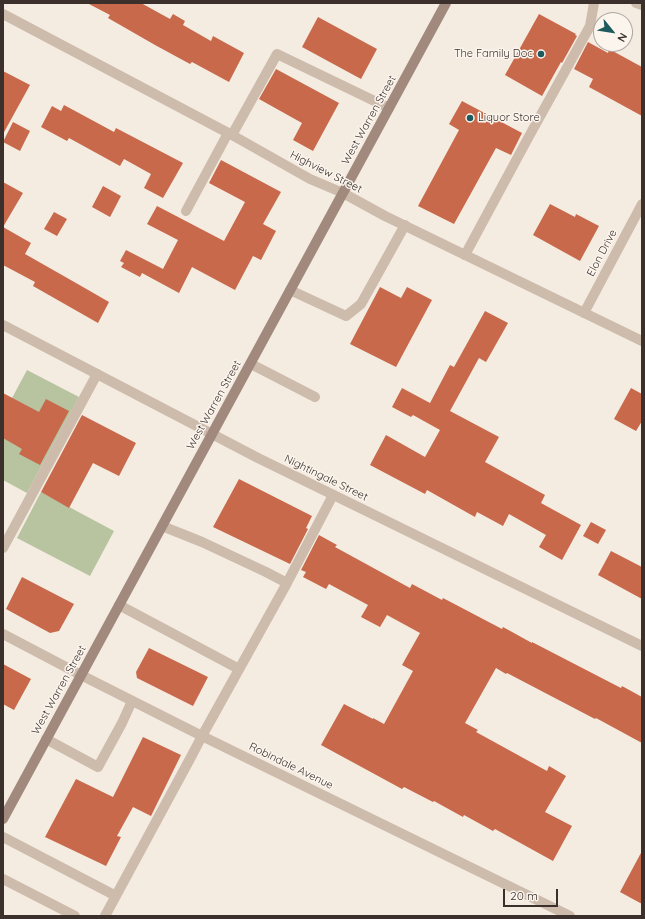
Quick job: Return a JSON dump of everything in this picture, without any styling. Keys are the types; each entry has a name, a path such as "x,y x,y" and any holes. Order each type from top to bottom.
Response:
{"main road":[{"name":"West Warren Street","path":"3,819 446,3"}],"street":[{"path":"465,255 590,26 594,3"},
{"path":"636,3 642,5"},
{"name":"Highview Street","path":"3,14 230,134 310,179 642,341"},
{"path":"186,211 277,54 389,108"},
{"name":"Elon Drive","path":"584,313 642,204"},
{"path":"290,290 346,316 361,304 405,225"},
{"name":"Nightingale Street","path":"3,325 258,458 642,646"},
{"path":"251,364 315,397"},
{"path":"3,548 97,374"},
{"path":"105,916 333,495"},
{"path":"162,526 202,542 287,582"},
{"path":"119,605 239,669"},
{"name":"Robindale Avenue","path":"3,634 81,676 570,916"},
{"path":"46,739 98,767 132,701"},
{"path":"3,837 116,896"},
{"path":"3,879 75,916"}],"green space":[{"path":"27,370 79,397 27,493 3,480 3,415"},
{"path":"41,492 114,531 90,576 17,538"}],"building":[{"path":"87,3 141,3 170,19 173,14 185,21 183,25 211,41 213,36 244,53 229,82 192,62 190,64 155,45 108,18 110,15"},
{"name":"The Family Doc","path":"539,14 576,34 575,35 577,36 542,96 505,75"},
{"path":"318,17 377,49 361,79 302,47"},
{"path":"588,42 593,45 593,52 614,52 642,67 642,116 589,87 593,79 574,69"},
{"path":"276,69 339,103 313,151 293,140 302,123 259,99"},
{"path":"3,71 30,85 3,134"},
{"path":"462,101 522,133 511,155 496,148 454,224 418,206 459,130 449,124"},
{"path":"64,105 114,132 116,128 183,163 163,198 144,188 151,174 124,159 120,166 69,138 67,141 41,127 52,106 61,111"},
{"path":"13,122 30,131 20,151 3,142"},
{"path":"221,160 281,192 263,224 276,231 261,260 253,256 235,290 192,267 179,293 142,273 140,277 121,267 124,263 120,261 126,250 163,269 178,240 147,224 157,206 224,241 245,202 209,183"},
{"path":"3,182 23,193 3,227"},
{"path":"103,186 121,196 110,217 92,207"},
{"path":"550,204 575,217 576,214 599,226 580,261 533,235"},
{"path":"54,212 67,219 57,236 44,229"},
{"path":"3,227 31,243 25,254 109,302 98,323 33,286 35,282 3,265"},
{"path":"380,287 401,298 407,287 432,300 396,367 350,344"},
{"path":"485,311 508,323 486,362 479,358 450,411 499,437 485,462 545,495 541,503 581,525 562,560 539,547 546,535 509,514 503,526 477,512 475,517 427,490 425,494 370,465 386,435 425,457 440,430 413,415 411,417 392,407 402,388 430,403 450,365 454,367"},
{"path":"631,388 642,394 642,421 636,431 614,419"},
{"path":"3,393 39,412 46,399 69,411 40,465 19,454 22,449 3,438"},
{"path":"82,415 136,443 119,476 93,463 69,508 41,492"},
{"path":"239,479 312,516 306,528 308,529 290,564 213,527"},
{"path":"591,522 606,530 598,544 583,536"},
{"path":"319,535 337,545 335,547 410,588 412,584 442,600 443,598 502,629 503,627 621,688 622,686 642,697 642,743 596,718 595,719 496,668 465,723 478,730 476,732 547,771 549,766 566,776 545,812 572,826 553,861 495,829 493,831 464,815 463,817 404,787 402,789 321,745 344,704 384,724 413,671 402,665 420,633 387,615 380,627 361,617 368,605 329,584 326,589 303,577 306,572 301,570"},
{"path":"611,551 642,567 642,599 598,575"},
{"path":"22,577 74,604 59,631 50,633 6,609"},
{"path":"149,648 208,677 193,706 137,678 136,672"},
{"path":"3,664 31,679 14,710 3,704"},
{"path":"143,737 181,755 151,816 133,807 117,836 121,837 106,866 45,837 76,779 113,797"},
{"path":"642,851 642,904 620,892"}],"place":[{"name":"The Family Doc","path":"541,54"},
{"name":"Liquor Store","path":"470,118"}]}
